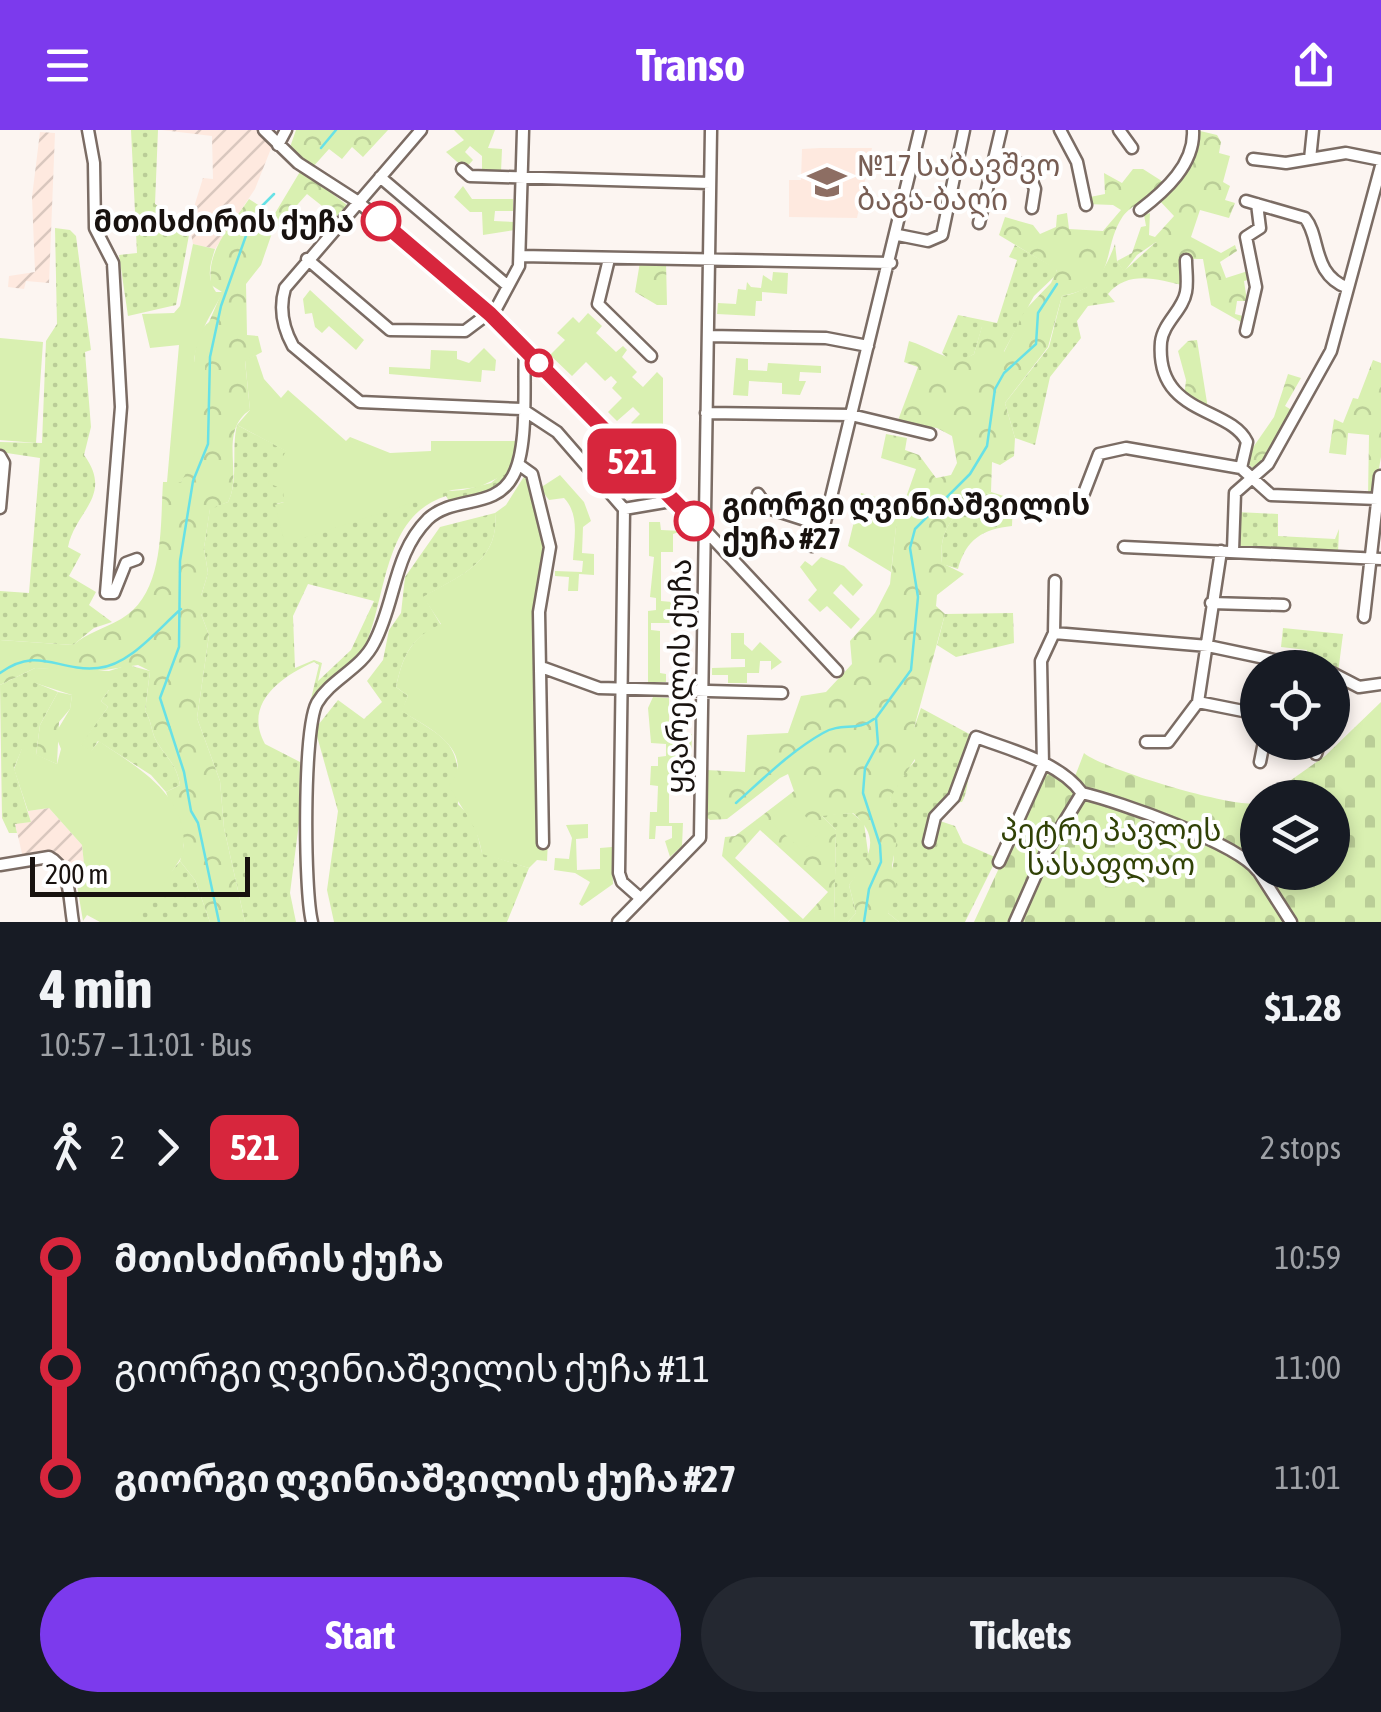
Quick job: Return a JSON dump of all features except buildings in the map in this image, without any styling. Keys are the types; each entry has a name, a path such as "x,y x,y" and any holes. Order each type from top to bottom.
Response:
{"street":[{"path":"88,130 94,163 94,228 113,263 121,406 106,593 114,593 126,563 137,559"},
{"path":"264,130 319,179 357,201 490,314 670,501 705,530 837,671"},
{"path":"278,145 286,130"},
{"path":"420,130 284,288 287,336 345,393 377,406 522,409 557,432 624,509 619,873 622,882 639,897"},
{"path":"307,259 390,330 458,332 490,314 508,286 520,256 523,130"},
{"name":"ყვარელის ქუჩა","path":"618,922 700,838 711,130"},
{"path":"812,546 824,526 898,235 920,130"},
{"path":"898,235 928,241 942,235 964,130"},
{"path":"979,223 998,156 1001,130"},
{"path":"1060,130 1077,162 1086,205"},
{"path":"1119,130 1132,148"},
{"path":"1140,210 1168,188 1178,173 1192,144 1193,130"},
{"path":"1310,159 1312,130"},
{"path":"1084,493 1095,460 1110,448 1245,472 1268,464 1331,351 1381,168 1346,153 1286,163 1253,160"},
{"path":"998,156 1026,166 1035,189 1032,208"},
{"path":"462,169 470,176 710,182"},
{"path":"380,177 508,286"},
{"path":"1246,331 1256,286 1246,236 1260,228 1251,202 1309,222 1315,253 1334,280 1348,288"},
{"path":"520,256 891,263"},
{"path":"609,259 598,304 651,356"},
{"path":"1186,260 1186,295 1161,340 1168,376 1176,392 1196,408 1238,426 1247,442 1245,472 1236,493 1233,551"},
{"path":"708,336 826,338 868,346"},
{"path":"312,922 306,880 310,734 316,704 351,673 376,641 397,571 417,532 442,510 498,494 518,464 525,349"},
{"path":"706,413 851,415 930,434"},
{"path":"0,456 4,464 0,508"},
{"path":"518,464 532,474 550,547 539,612 544,668 543,843"},
{"path":"1245,472 1271,495 1378,500"},
{"path":"1364,617 1376,559 1380,476"},
{"path":"758,494 768,508 824,526"},
{"path":"624,509 670,501"},
{"path":"1124,547 1376,559"},
{"path":"1146,742 1168,742 1198,702 1220,551"},
{"path":"999,862 1043,765 1041,661 1054,634 1055,581"},
{"path":"1211,603 1284,605"},
{"path":"1054,634 1061,630 1208,646 1240,654"},
{"path":"544,668 600,688 782,692"},
{"path":"1350,683 1358,687 1381,684"},
{"path":"1198,702 1240,710"},
{"path":"930,842 935,816 954,797 976,737 1043,765 1070,780 1082,793 1114,800 1202,839 1232,847 1240,855"},
{"path":"1015,922 1046,852 1082,793"},
{"path":"0,865 49,857 56,860 64,870 72,922"},
{"path":"1270,890 1292,922"}],"shaded area":[{"path":"162,130 258,130 272,146 255,189 215,249 193,244 189,223 203,178 213,179 212,136"},
{"path":"40,132 55,133 49,283 26,281 24,289 8,287 9,276 35,272 32,197"},
{"name":"№17 საბავშვო ბაგა-ბაღი","path":"872,148 857,218 789,217 789,180 801,180 802,149"},
{"path":"49,808 82,845 84,864 66,869 53,854 23,858 15,823 31,822 28,811"}],"green space":[{"path":"131,130 158,130 155,204 184,223 189,235 176,305 128,316 119,255 137,253"},
{"path":"296,130 388,130 363,157 352,147 342,159 329,149 312,168 289,150"},
{"path":"454,130 495,130 488,148 502,149 501,172 482,172 482,156 470,146 465,152 473,160 465,169 446,152 464,140"},
{"path":"1196,130 1217,135 1221,142 1219,153 1230,156 1223,182 1230,186 1225,200 1235,203 1229,218 1200,210 1191,237 1221,253 1235,245 1237,251 1220,262 1226,278 1251,270 1252,279 1244,281 1247,301 1237,301 1235,314 1247,317 1241,322 1211,305 1203,259 1190,259 1184,266 1156,242 1137,255 1124,272 1117,261 1132,253 1141,227 1146,226 1144,215 1150,213 1149,235 1155,237 1174,216 1158,199 1172,186"},
{"path":"1133,169 1143,169 1168,185 1123,216 1106,265 1093,284 1062,296 1048,347 1005,403 1015,438 1014,456 1000,465 992,462 991,492 961,511 943,538 942,563 964,574 937,595 936,606 945,614 914,728 920,751 890,798 897,840 892,865 897,889 888,913 899,922 848,922 856,913 849,885 866,858 870,841 853,813 822,816 836,830 834,922 790,922 722,856 725,837 735,836 794,791 788,774 727,819 710,820 705,816 706,770 745,772 747,735 788,733 801,696 826,692 852,664 850,641 875,613 890,584 896,526 916,469 881,458 886,434 907,438 905,450 919,455 936,478 951,475 957,463 952,436 937,428 897,423 918,367 904,362 909,341 950,357 966,357 974,354 982,326 994,329 1004,352 1025,310 1051,283 1057,270 999,235 1005,217 1033,225 1040,234 1056,227 1057,215 1067,213 1069,229 1103,231 1121,210 1113,205 1087,204 1085,198 1105,194 1104,173 1122,183","holes":["760,830 828,892 803,919 735,858"]},
{"path":"301,170 347,205 336,217 307,194 272,233 261,265 246,284 247,335 258,336 262,352 245,361 250,410 235,429 232,491 228,502 210,509 204,548 208,573 201,596 201,614 209,635 197,718 220,781 224,828 245,922 210,922 195,880 180,861 184,845 166,792 180,785 145,711 150,671 138,665 91,672 35,668 0,685 0,640 73,645 121,619 146,593 160,539 163,482 181,482 197,441 204,362 194,363 197,333 209,322 222,292 211,285 216,250 249,199 274,215"},
{"path":"463,186 472,199 513,199 513,211 495,211 494,221 515,222 515,230 483,235 482,212 470,212 454,197"},
{"path":"55,228 70,230 76,236 91,350 85,352 91,427 84,455 92,469 94,493 68,547 81,554 69,576 96,592 89,605 112,622 94,628 73,645 0,640 0,591 29,593 40,458 0,452 0,442 42,443 46,341 57,324"},
{"path":"1156,242 1178,258 1185,286 1134,279 1108,294 1115,302 1088,306 1077,321 1081,338 1050,377 1035,445 1015,438 1005,403 1049,347 1062,296 1082,290 1096,279 1115,244 1117,261 1124,271"},
{"path":"193,244 215,249 210,276 216,292 223,292 205,326 194,362 205,362 205,377 202,424 194,454 181,482 167,482 179,345 150,348 142,314 174,313 180,306"},
{"path":"1015,245 1057,269 1056,275 1034,296 1003,353 982,327 974,354 950,359 942,353 958,315 997,323 1017,260 1009,257"},
{"path":"640,262 666,262 667,305 657,305 635,292"},
{"path":"773,272 788,273 787,294 762,292 762,301 756,301 755,316 717,314 718,303 736,304 738,289 746,290 747,282 751,287 761,288 763,275 772,281"},
{"path":"310,290 364,340 356,350 329,326 322,333 315,327 312,313 305,314 303,299"},
{"path":"588,313 602,326 596,333 616,352 623,346 627,350 622,357 637,372 632,377 643,387 657,372 663,378 663,431 655,438 642,425 637,429 631,423 640,414 633,407 617,421 608,412 622,398 612,388 617,382 611,376 605,381 586,362 572,376 550,355 565,340 557,333 573,317 579,323"},
{"path":"0,338 43,342 36,443 0,440"},
{"path":"1197,340 1209,415 1184,397 1186,380 1178,351 1188,341"},
{"path":"484,348 496,360 495,371 482,370 481,382 389,374 389,367 430,369 431,350 457,351 457,359 469,363"},
{"path":"256,355 264,379 281,398 288,390 346,441 350,437 390,453 431,451 431,441 518,441 512,471 479,487 452,490 285,544 275,505 284,502 283,489 268,483 286,451 237,425 250,410 245,360"},
{"path":"736,358 748,359 748,370 767,371 768,363 821,366 821,373 800,372 799,381 806,381 800,395 782,394 782,383 749,381 748,396 733,395"},
{"path":"1373,360 1381,363 1381,457 1374,497 1368,497 1369,435 1348,433 1346,455 1329,453 1334,419 1343,423 1353,398 1358,399"},
{"path":"1288,374 1301,378 1285,406 1295,412 1264,464 1254,469 1247,463 1247,456 1274,417"},
{"path":"237,425 287,451 284,502 276,504 463,490 491,483 504,472 512,471 494,490 449,501 446,496 425,507 409,522 389,563 362,653 346,671 311,699 319,665 314,662 278,684 262,704 259,730 265,744 300,762 299,823 290,893 296,922 245,922 224,828 220,781 197,718 209,635 201,614 201,596 208,573 204,548 210,508 228,502 231,494","holes":["308,584 374,601 351,650 318,681 322,663 314,660 295,668 293,616"]},
{"path":"525,475 545,544 535,613 541,841 548,841 547,861 537,860 529,868 482,854 473,826 449,785 456,773 453,751 435,732 401,711 408,696 396,687 415,642 441,624 423,597 463,574 484,555 495,530 495,513 506,505"},
{"path":"560,475 584,502 591,521 583,527 582,553 594,554 594,575 579,574 578,591 568,591 569,577 555,576 555,571 582,572 583,561 573,560 572,512 564,498 549,500 540,488"},
{"path":"991,492 1013,499 1012,526 977,537 958,569 942,564 943,539 953,519"},
{"path":"861,493 905,505 896,527 891,572 848,546"},
{"path":"1237,512 1278,514 1278,536 1335,539 1339,529 1338,554 1240,549"},
{"path":"495,513 495,530 484,555 464,574 424,597 441,625 415,642 396,687 408,696 402,711 450,746 457,768 458,804 474,821 482,853 529,868 507,922 334,922 327,890 338,811 315,729 338,700 364,719 382,702 367,681 383,660 389,630 401,613 405,577 440,527"},
{"path":"649,522 660,522 661,530 682,531 673,534 673,552 661,552 661,601 672,602 672,623 651,623 651,630 660,631 660,673 666,674 666,682 648,682 648,611 656,610 656,598 650,597 654,557 649,556"},
{"path":"821,557 844,566 863,585 853,596 841,584 833,593 860,619 851,629 827,606 820,612 808,600 817,590 800,567 805,561 812,566"},
{"path":"1013,613 1014,643 956,657 937,645 945,614"},
{"path":"1283,628 1343,634 1341,650 1281,647"},
{"path":"731,633 744,633 744,644 752,651 760,642 782,662 771,670 771,661 760,661 759,673 747,673 747,683 728,683 728,675 712,675 712,668 745,667 745,659 731,659"},
{"path":"128,665 150,671 145,711 180,785 166,792 151,775 98,741 91,752 80,745 108,707 101,701 109,690 109,671"},
{"path":"35,668 36,683 58,692 40,725 36,755 22,749 14,768 31,822 15,824 17,833 9,833 2,818 0,685"},
{"path":"35,668 109,671 109,690 101,701 108,707 81,745 91,751 99,741 130,762 159,786 179,816 183,854 159,890 130,922 100,922 87,915 83,921 74,867 84,864 82,845 49,808 28,811 14,769 22,748 57,764 61,749 55,734 70,709 72,695 35,683"},
{"path":"58,692 72,695 70,709 59,722 57,764 36,755 40,725"},
{"path":"653,697 669,698 669,733 692,734 691,760 675,760 674,788 669,789 669,823 683,823 682,846 670,857 665,841 672,838 672,826 656,826 655,839 649,839 650,812 657,812 658,786 650,785 651,766 658,766 658,757 666,756 666,744 651,743 648,708"},
{"name":"პეტრე პავლეს სასაფლაო","path":"1381,702 1381,922 974,922 1043,773 1074,779 1084,753 1169,786 1240,802 1240,890 1350,890 1350,780 1291,780 1319,760 1350,760 1350,732"},
{"path":"921,708 973,736 965,796 962,802 944,803 937,820 955,826 963,843 997,858 965,922 899,922 888,913 894,856 890,798 895,784 915,761 914,728"},
{"path":"789,801 821,831 803,851 770,821"},
{"path":"852,813 864,823 869,860 849,885 856,913 848,922 834,922 836,830 821,815"},
{"path":"588,824 588,838 576,839 577,870 600,869 600,848 612,847 613,884 582,906 579,904 590,882 575,873 554,870 555,858 569,859 572,838 566,825"},
{"path":"180,861 195,880 210,922 130,922"}],"waterway":[{"path":"321,148 336,130"},
{"path":"219,922 198,823 191,811 184,772 160,698 179,647 180,561 193,481 208,444 210,357 221,306 248,230 258,210 274,194"},
{"path":"864,922 869,889 881,862 880,845 863,793 865,768 878,744 876,718 911,670 918,597 910,548 915,529 970,474 987,446 995,389 1004,373 1036,344 1038,313 1057,284"},
{"path":"0,673 37,660 84,668 110,665 143,645 181,609"},
{"path":"736,803 811,740 830,730 874,719"}],"bus line":[{"name":"521","path":"381,221 490,314 670,501 694,521"}],"place":[{"name":"№17 საბავშვო ბაგა-ბაღი","path":"827,182"},
{"name":"მთისძირის ქუჩა","path":"381,221"},
{"name":"გიორგი ღვინიაშვილის ქუჩა #27","path":"694,521"}]}
